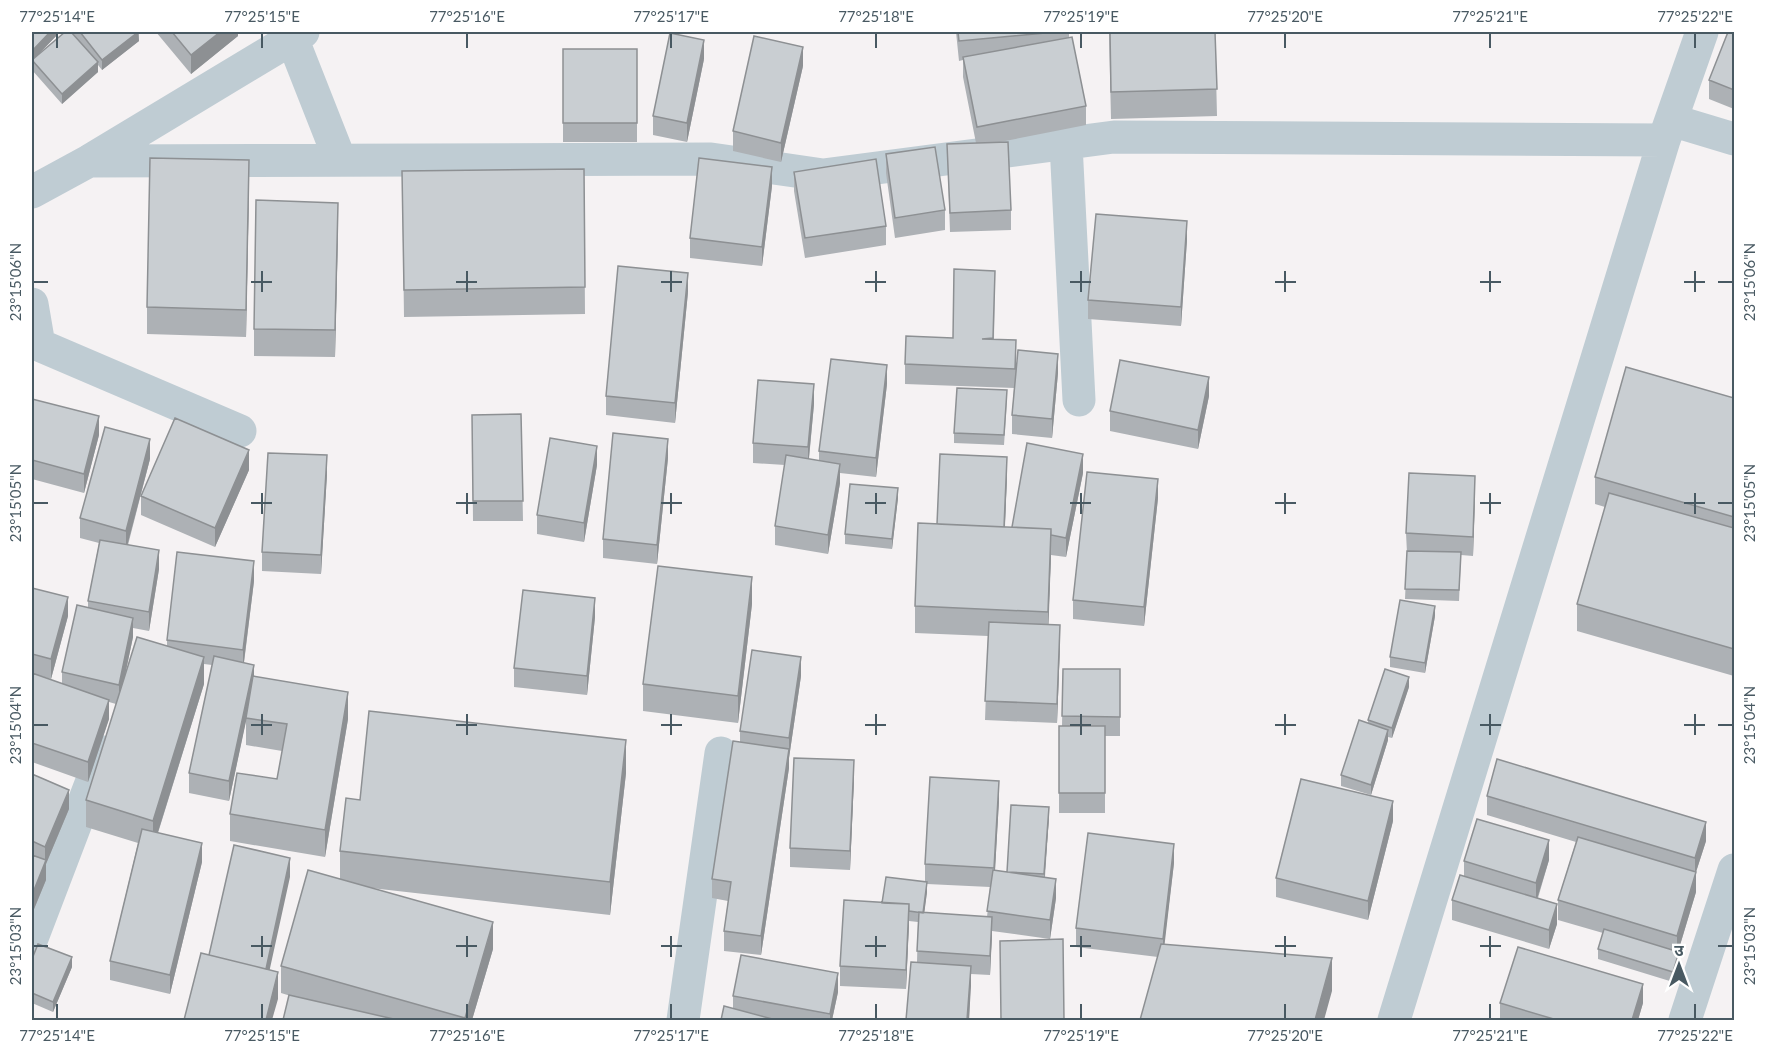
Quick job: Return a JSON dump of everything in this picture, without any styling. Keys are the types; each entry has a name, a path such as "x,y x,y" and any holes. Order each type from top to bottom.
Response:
{"street":[{"path":"1394,1020 1667,130 1702,32"},
{"path":"32,192 89,161 298,35 340,160"},
{"path":"89,161 711,159 823,176 1113,137 1667,130 1734,139"},
{"path":"1066,144 1079,400"},
{"path":"32,304 39,345 240,431"},
{"path":"32,938 103,752"},
{"path":"683,1020 721,753"},
{"path":"1685,1020 1734,870"}],"building":[{"path":"32,32 50,32 32,51"},
{"path":"65,32 71,32 98,62 62,94 32,60"},
{"path":"80,32 138,32 102,60"},
{"path":"172,32 220,32 191,55"},
{"path":"958,32 1056,32 959,41"},
{"path":"1110,32 1215,32 1217,89 1111,92"},
{"path":"1728,32 1734,32 1734,90 1709,80"},
{"path":"670,33 704,40 687,123 653,116"},
{"path":"754,36 803,47 781,143 733,131"},
{"path":"1072,37 1086,106 977,127 963,57"},
{"path":"563,49 637,49 637,123 563,123"},
{"path":"1008,142 1011,210 950,213 947,144"},
{"path":"935,147 945,210 895,218 886,154"},
{"path":"150,158 249,160 246,310 147,307"},
{"path":"699,158 772,167 762,247 690,238"},
{"path":"876,159 886,226 805,238 794,172"},
{"path":"584,169 585,287 404,290 402,171"},
{"path":"256,200 338,203 335,330 254,329"},
{"path":"1096,214 1187,221 1181,307 1088,300"},
{"path":"618,266 688,273 675,403 606,396"},
{"path":"954,269 995,271 993,338 982,339 1016,340 1015,369 905,364 906,336 953,338"},
{"path":"1018,350 1058,354 1052,419 1012,415"},
{"path":"831,359 887,365 876,458 819,451"},
{"path":"1120,360 1209,377 1198,430 1110,411"},
{"path":"1626,367 1734,398 1734,517 1595,477"},
{"path":"758,380 814,384 808,447 753,443"},
{"path":"957,388 1007,390 1004,435 954,433"},
{"path":"32,399 99,416 84,474 32,460"},
{"path":"521,414 523,501 473,501 472,415"},
{"path":"175,418 249,450 215,528 141,496"},
{"path":"105,427 150,439 126,531 80,518"},
{"path":"613,433 668,439 657,545 603,539"},
{"path":"550,438 597,446 584,523 537,515"},
{"path":"1027,443 1083,454 1066,538 1051,535 1051,529 1012,527"},
{"path":"268,453 327,455 321,555 262,552"},
{"path":"940,454 1007,457 1004,527 937,524"},
{"path":"786,455 840,464 828,535 775,526"},
{"path":"1087,472 1158,479 1144,607 1073,600"},
{"path":"1409,473 1475,476 1473,537 1406,533"},
{"path":"850,484 898,488 892,539 845,534"},
{"path":"1609,493 1734,528 1734,649 1577,604"},
{"path":"918,523 1051,529 1048,612 915,606"},
{"path":"100,540 159,550 149,612 88,601"},
{"path":"1407,551 1461,552 1459,590 1405,589"},
{"path":"177,552 254,561 243,650 167,640"},
{"path":"658,566 752,577 738,696 643,684"},
{"path":"32,588 68,597 51,659 32,654"},
{"path":"523,590 595,598 587,676 514,668"},
{"path":"1400,600 1435,606 1425,663 1390,657"},
{"path":"77,605 133,618 119,685 62,672"},
{"path":"989,622 1060,625 1057,704 985,701"},
{"path":"137,637 204,657 153,821 86,800"},
{"path":"752,650 801,657 789,738 740,731"},
{"path":"214,656 254,665 229,781 189,773"},
{"path":"1063,669 1120,669 1120,717 1062,716"},
{"path":"1385,669 1409,677 1392,728 1368,720"},
{"path":"32,673 109,700 88,762 32,743"},
{"path":"253,676 348,692 325,830 230,814 237,773 277,779 287,724 246,718"},
{"path":"369,711 626,740 610,882 340,851 346,798 360,800"},
{"path":"1359,720 1388,730 1371,785 1341,775"},
{"path":"1059,726 1105,726 1105,793 1059,793"},
{"path":"733,741 789,749 761,936 724,931 731,882 712,879"},
{"path":"794,758 854,760 850,851 790,848"},
{"path":"1497,759 1706,822 1695,858 1487,796"},
{"path":"32,774 69,790 45,847 32,841"},
{"path":"930,777 999,781 994,868 925,864"},
{"path":"1301,779 1393,801 1368,901 1276,878"},
{"path":"1011,805 1049,807 1044,874 1007,872"},
{"path":"1477,819 1549,840 1536,883 1464,861"},
{"path":"142,829 202,843 170,975 110,961"},
{"path":"1088,833 1174,844 1163,939 1076,928"},
{"path":"1578,837 1696,872 1677,936 1558,900"},
{"path":"234,845 290,858 266,969 209,955"},
{"path":"32,855 46,860 32,895"},
{"path":"308,870 493,922 465,1018 281,966"},
{"path":"993,870 1056,879 1050,920 987,911"},
{"path":"1460,875 1557,904 1549,930 1452,900"},
{"path":"886,877 927,882 923,913 909,911 909,904 882,903"},
{"path":"844,900 909,904 906,970 840,966"},
{"path":"919,912 992,917 990,956 917,951"},
{"path":"1604,929 1679,952 1673,972 1598,949"},
{"path":"1063,939 1064,1020 1001,1020 1000,941"},
{"path":"38,944 72,957 53,1002 32,993 32,959"},
{"path":"1161,944 1332,958 1315,1020 1140,1020"},
{"path":"1518,947 1643,984 1632,1020 1557,1020 1500,1003"},
{"path":"201,953 278,972 266,1020 184,1020"},
{"path":"741,955 838,973 830,1014 733,996"},
{"path":"911,962 971,966 967,1020 906,1020"},
{"path":"289,995 398,1020 283,1020"},
{"path":"724,1006 776,1020 721,1020"}]}
